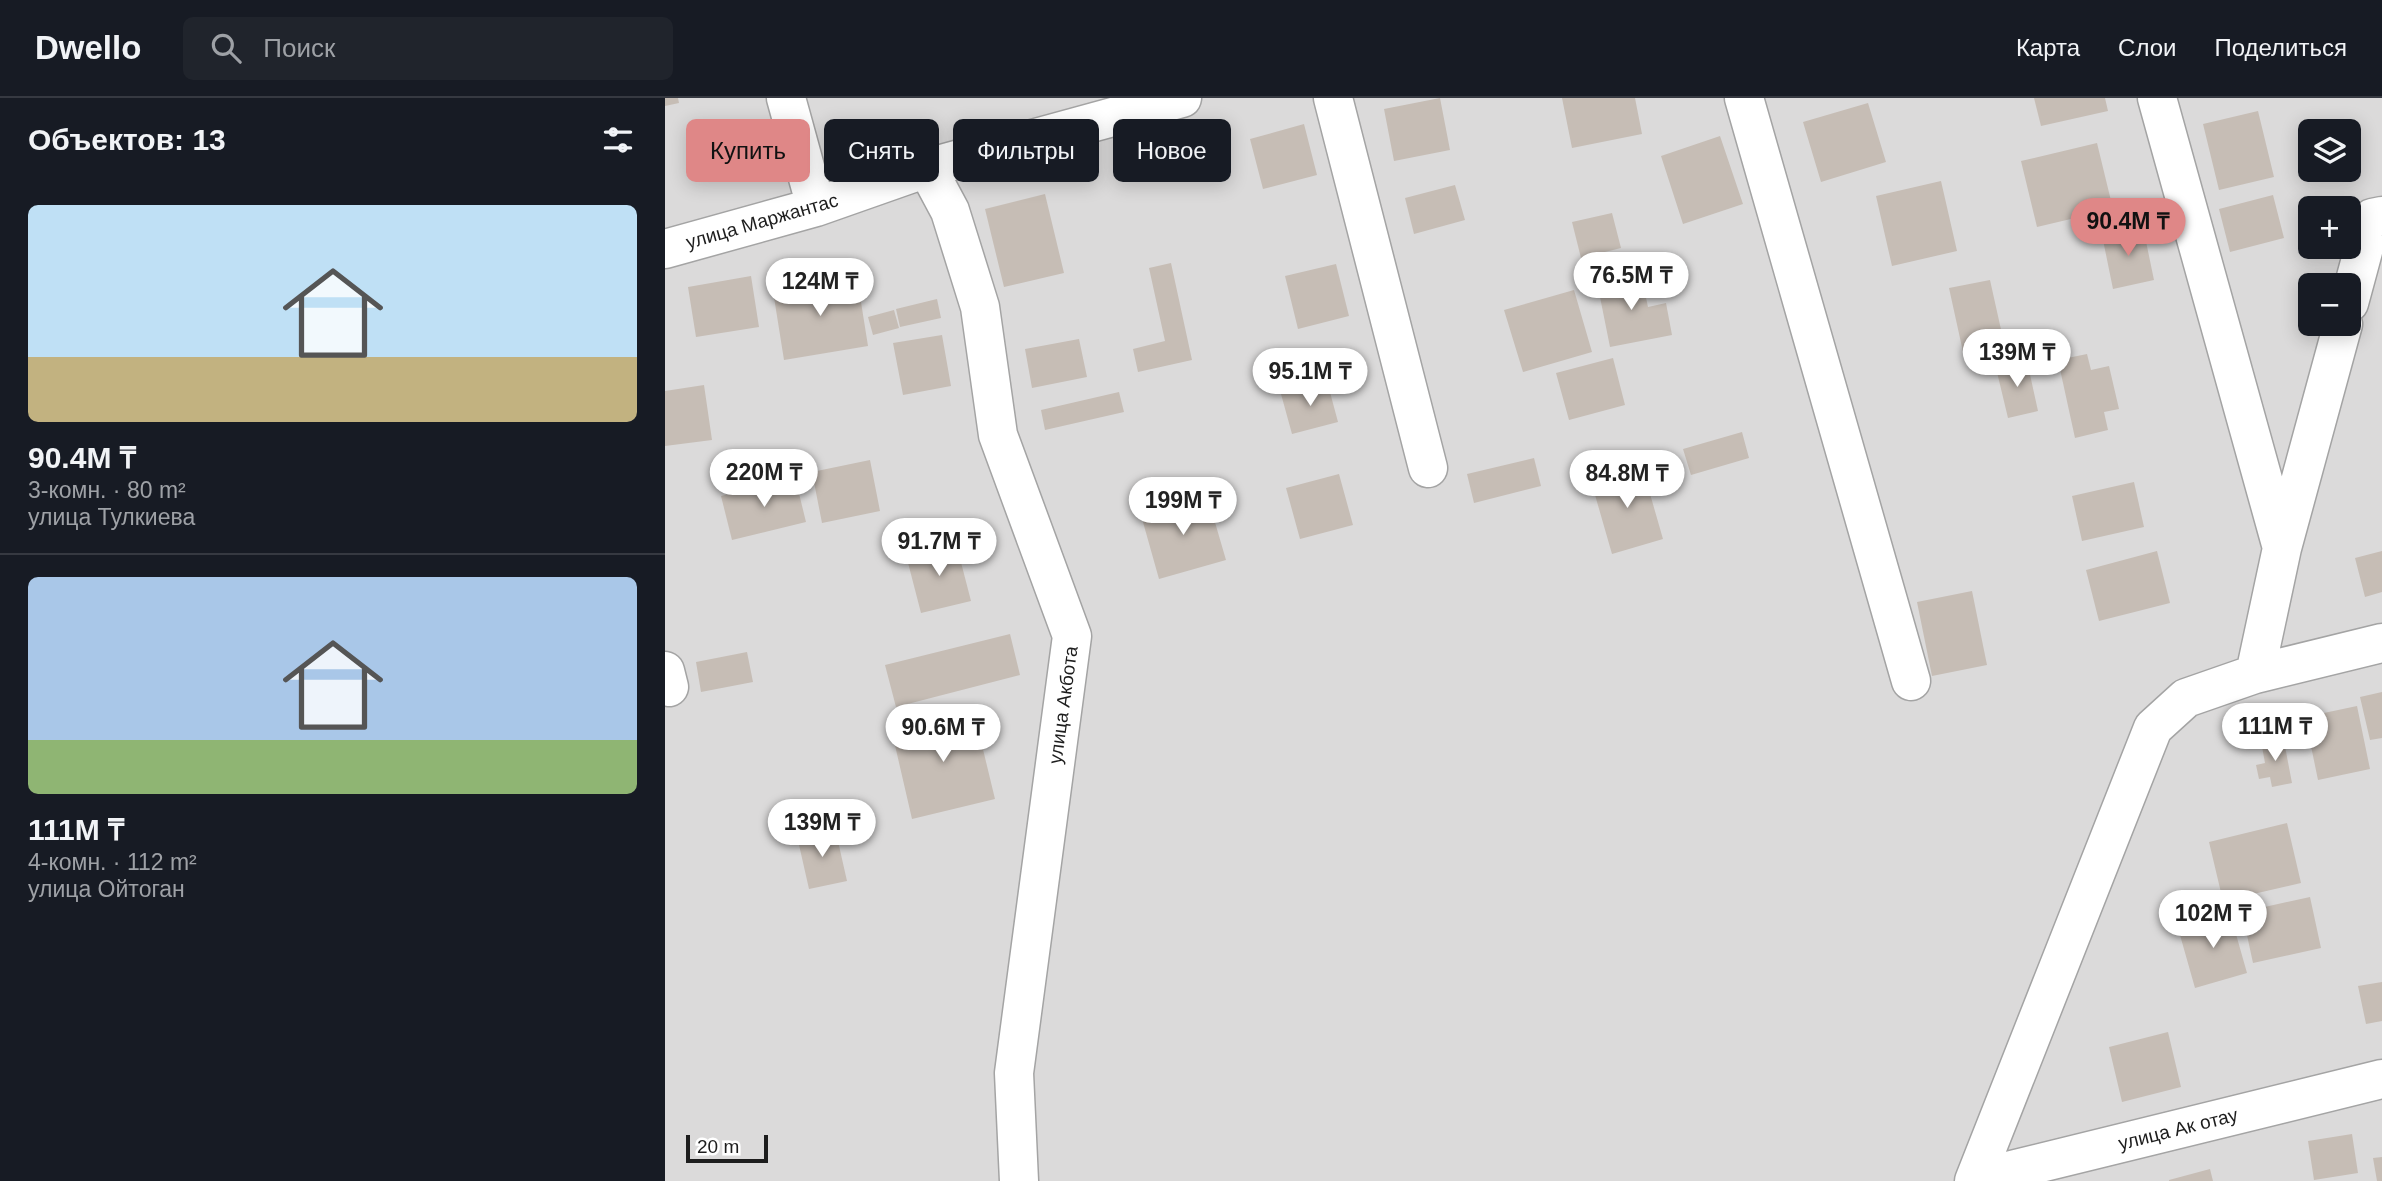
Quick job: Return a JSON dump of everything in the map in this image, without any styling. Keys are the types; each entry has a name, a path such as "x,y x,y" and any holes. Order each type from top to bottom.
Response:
{"street":[{"path":"786,98 816,207"},
{"name":"улица Маржантас","path":"939,164 1182,98"},
{"path":"1333,98 1428,468"},
{"path":"1744,98 1912,681"},
{"path":"2157,98 2282,548"},
{"name":"улица Маржантас","path":"665,249 816,207 885,182"},
{"name":"улица Акбота","path":"935,182 950,211 980,307 998,435 1072,636 1014,1073 1019,1181"},
{"path":"2359,273 2377,217"},
{"path":"2255,674 2282,548 2340,336"},
{"path":"1974,1180 2153,728 2186,698 2255,674 2382,643"},
{"name":"улица Ак отау","path":"1974,1180 2382,1079"}],"shaded area":[{"path":"665,98 2382,98 2382,1181 665,1181"}],"building":[{"path":"665,98 678,98 679,103 665,106"},
{"path":"1440,98 1450,150 1394,161 1384,109"},
{"path":"1562,98 1635,98 1642,134 1572,148"},
{"path":"2034,98 2105,98 2108,111 2041,126"},
{"path":"1868,103 1886,162 1821,182 1803,122"},
{"path":"2258,111 2274,177 2219,190 2203,124"},
{"path":"1304,124 1317,175 1263,189 1250,139"},
{"path":"1720,136 1743,204 1683,224 1661,156"},
{"path":"2097,143 2113,209 2037,227 2021,161"},
{"path":"1941,181 1957,251 1892,266 1876,196"},
{"path":"1455,185 1465,220 1414,234 1405,198"},
{"path":"1045,194 1064,273 1004,287 985,209"},
{"path":"2273,195 2284,238 2230,252 2219,209"},
{"path":"1612,213 1621,248 1581,258 1572,222"},
{"path":"2143,227 2154,280 2113,289 2102,235"},
{"path":"1171,263 1192,360 1138,372 1133,349 1165,341 1149,268"},
{"path":"1336,264 1349,316 1298,329 1285,276"},
{"path":"1641,274 1648,307 1666,303 1672,335 1610,347 1597,282"},
{"path":"751,276 759,327 696,337 688,287"},
{"path":"857,277 868,346 784,360 773,291"},
{"path":"1990,280 2006,352 1965,361 1949,288"},
{"path":"1574,290 1592,352 1523,372 1504,310"},
{"path":"937,299 941,318 900,327 896,309"},
{"path":"894,310 899,328 873,335 868,317"},
{"path":"942,335 951,386 903,395 893,343"},
{"path":"1079,339 1087,377 1032,388 1025,349"},
{"path":"2087,354 2091,370 2109,366 2119,409 2104,412 2108,430 2075,438 2058,360"},
{"path":"1613,358 1625,405 1569,420 1556,373"},
{"path":"2027,361 2038,411 2008,418 1996,368"},
{"path":"1327,381 1338,422 1292,434 1281,394"},
{"path":"704,385 712,440 665,446 665,391"},
{"path":"1119,392 1124,412 1045,430 1041,410"},
{"path":"1742,432 1749,458 1691,475 1683,449"},
{"path":"1534,458 1541,486 1474,503 1467,474"},
{"path":"870,460 880,511 822,523 812,472"},
{"path":"1642,466 1663,539 1612,554 1591,481"},
{"path":"1339,474 1353,525 1300,539 1286,488"},
{"path":"795,477 806,522 732,540 721,496"},
{"path":"2134,482 2144,527 2082,541 2072,496"},
{"path":"1207,495 1226,560 1159,579 1141,515"},
{"path":"956,543 971,601 921,613 906,555"},
{"path":"2157,551 2170,603 2099,621 2086,570"},
{"path":"2382,551 2382,592 2365,597 2355,558"},
{"path":"1972,591 1987,665 1932,676 1917,602"},
{"path":"1010,634 1020,675 896,707 885,665"},
{"path":"747,652 753,682 701,692 696,662"},
{"path":"2382,692 2382,738 2370,740 2360,697"},
{"path":"2357,706 2370,769 2318,780 2305,717"},
{"path":"973,708 995,799 912,819 891,728"},
{"path":"2283,736 2292,783 2272,787 2270,777 2259,779 2256,765 2265,763 2261,741"},
{"path":"2287,823 2301,883 2223,901 2209,842"},
{"path":"835,828 847,881 809,889 797,836"},
{"path":"2310,897 2321,948 2253,963 2242,912"},
{"path":"2230,913 2247,973 2195,988 2178,928"},
{"path":"2382,982 2382,1021 2366,1024 2358,986"},
{"path":"2168,1032 2181,1087 2122,1102 2109,1047"},
{"path":"2352,1134 2358,1173 2314,1180 2308,1141"},
{"path":"2382,1157 2382,1181 2377,1181 2373,1158"},
{"path":"2210,1169 2213,1181 2169,1181 2169,1180"}]}
